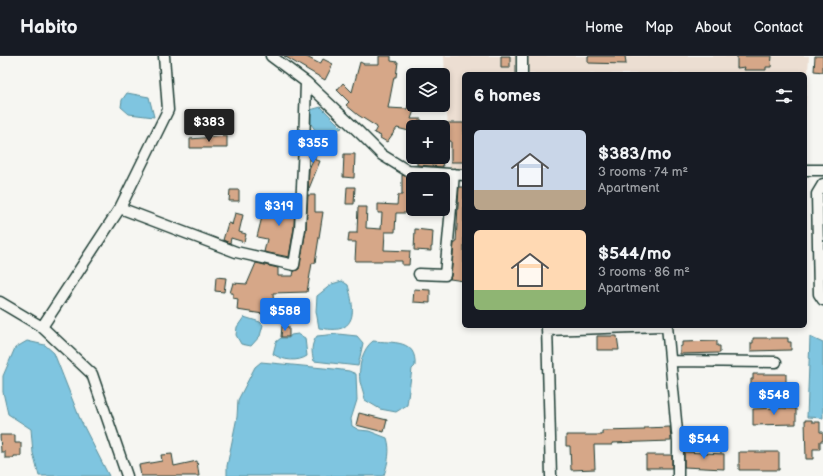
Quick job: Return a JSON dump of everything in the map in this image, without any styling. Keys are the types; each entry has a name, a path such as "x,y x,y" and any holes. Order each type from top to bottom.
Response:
{"street":[{"path":"42,327 120,208 168,110 164,56"},
{"path":"271,56 306,82 382,155 408,171 459,174 445,275 419,274"},
{"path":"522,56 522,72"},
{"path":"120,208 236,252 294,265 300,229 306,82"},
{"path":"807,170 823,170"},
{"path":"823,184 817,194 819,294 823,300"},
{"path":"0,302 42,327 92,374 127,476"},
{"path":"547,328 551,476"},
{"path":"667,328 678,442 678,476"},
{"path":"671,361 776,362"}],"shaded area":[{"path":"444,56 809,56 807,88 807,72 462,72 462,170 450,170 450,120 447,120 447,112 450,112 450,68 445,68"}],"water":[{"path":"127,93 149,97 154,117 129,114 121,107 122,100"},
{"path":"321,107 342,128 320,137 311,124 310,110"},
{"path":"342,281 348,285 351,296 351,319 344,327 339,329 319,328 316,311 317,296 332,284"},
{"path":"244,317 260,322 263,325 260,336 251,346 241,344 236,335 237,327"},
{"path":"298,334 305,338 307,356 290,360 273,354 276,342 281,338 289,338 291,335"},
{"path":"338,334 357,336 363,343 358,366 314,361 312,348 317,336"},
{"path":"810,337 823,343 823,418 807,417"},
{"path":"27,341 45,345 54,353 80,419 109,476 39,476 33,453 31,429 8,414 3,392 3,376 15,348"},
{"path":"373,341 402,344 412,351 415,357 415,366 412,369 407,405 396,412 380,409 365,400 360,382 360,365 366,349"},
{"path":"261,362 334,369 349,371 356,374 357,400 351,419 352,426 359,430 369,431 387,438 389,447 387,466 384,475 227,476 227,466 237,417 238,400 255,367"}],"building":[{"path":"284,56 305,56 320,64 323,59 333,64 325,80"},
{"path":"379,56 391,56 391,61 398,62 396,77 394,77 388,108 406,109 406,112 414,112 411,119 421,120 406,120 406,130 397,128 387,142 380,138 381,136 374,133 377,127 358,115 346,105 349,102 337,90 343,83 352,92 360,62 364,64 379,64"},
{"path":"501,56 510,56 510,68 501,68"},
{"path":"588,56 625,56 626,64 588,63"},
{"path":"737,56 772,56 771,67 766,67 766,70 744,70 745,67 737,68"},
{"path":"815,56 823,56 823,72 814,71"},
{"path":"450,123 462,123 462,162 451,162"},
{"path":"227,136 227,148 190,148 190,139"},
{"path":"311,141 315,141 315,160 320,161 308,191 309,169 313,160 310,160"},
{"path":"344,154 355,154 354,178 343,177"},
{"path":"442,164 443,167 417,165"},
{"path":"402,175 406,176 406,213 396,213 395,232 385,232 384,250 410,251 409,265 402,265 402,261 355,261 356,242 348,242 349,233 357,233 358,207 367,207 366,228 381,229 382,213 378,213 378,204 397,205 398,195 402,195"},
{"path":"347,187 355,187 354,204 346,204"},
{"path":"459,187 462,187 462,281 450,279 454,243 456,243"},
{"path":"230,190 239,190 239,201 229,201"},
{"path":"308,195 315,195 315,212 323,212 315,263 312,263 307,292 273,293 274,311 263,314 237,310 238,299 233,298 233,293 230,293 233,283 247,284 256,263 278,268 278,276 293,276 294,271 299,269 306,230"},
{"path":"282,196 295,197 294,228 289,257 264,252 267,239 257,237 262,217 264,217 269,206 277,209 278,204 281,205"},
{"path":"235,213 243,215 239,232 246,234 244,242 231,238 230,243 223,240 228,223 232,225"},
{"path":"415,229 433,231 431,251 414,250"},
{"path":"216,277 226,278 224,292 215,291"},
{"path":"414,289 430,290 430,303 413,302"},
{"path":"282,326 289,327 289,337 281,337"},
{"path":"597,336 617,336 619,350 597,350"},
{"path":"753,338 788,338 788,342 791,342 791,350 751,351 751,343 753,343"},
{"path":"717,341 717,346 720,346 720,353 680,354 682,342"},
{"path":"753,374 786,374 786,385 751,386"},
{"path":"753,409 796,409 796,424 753,425"},
{"path":"359,413 387,420 384,432 356,425"},
{"path":"805,420 820,422 820,432 823,432 823,441 820,441 820,449 813,449 813,459 806,459"},
{"path":"670,427 671,441 594,445 595,469 571,470 570,446 566,446 566,435 602,435 602,431 644,430 644,428"},
{"path":"0,435 15,435 15,443 21,443 21,456 5,458 5,452 1,452"},
{"path":"684,452 724,454 724,469 684,467"},
{"path":"739,452 779,452 779,470 739,470"},
{"path":"172,454 174,466 197,461 199,476 141,476 139,465 162,461 161,455"},
{"path":"646,455 672,455 672,468 646,468"}]}
